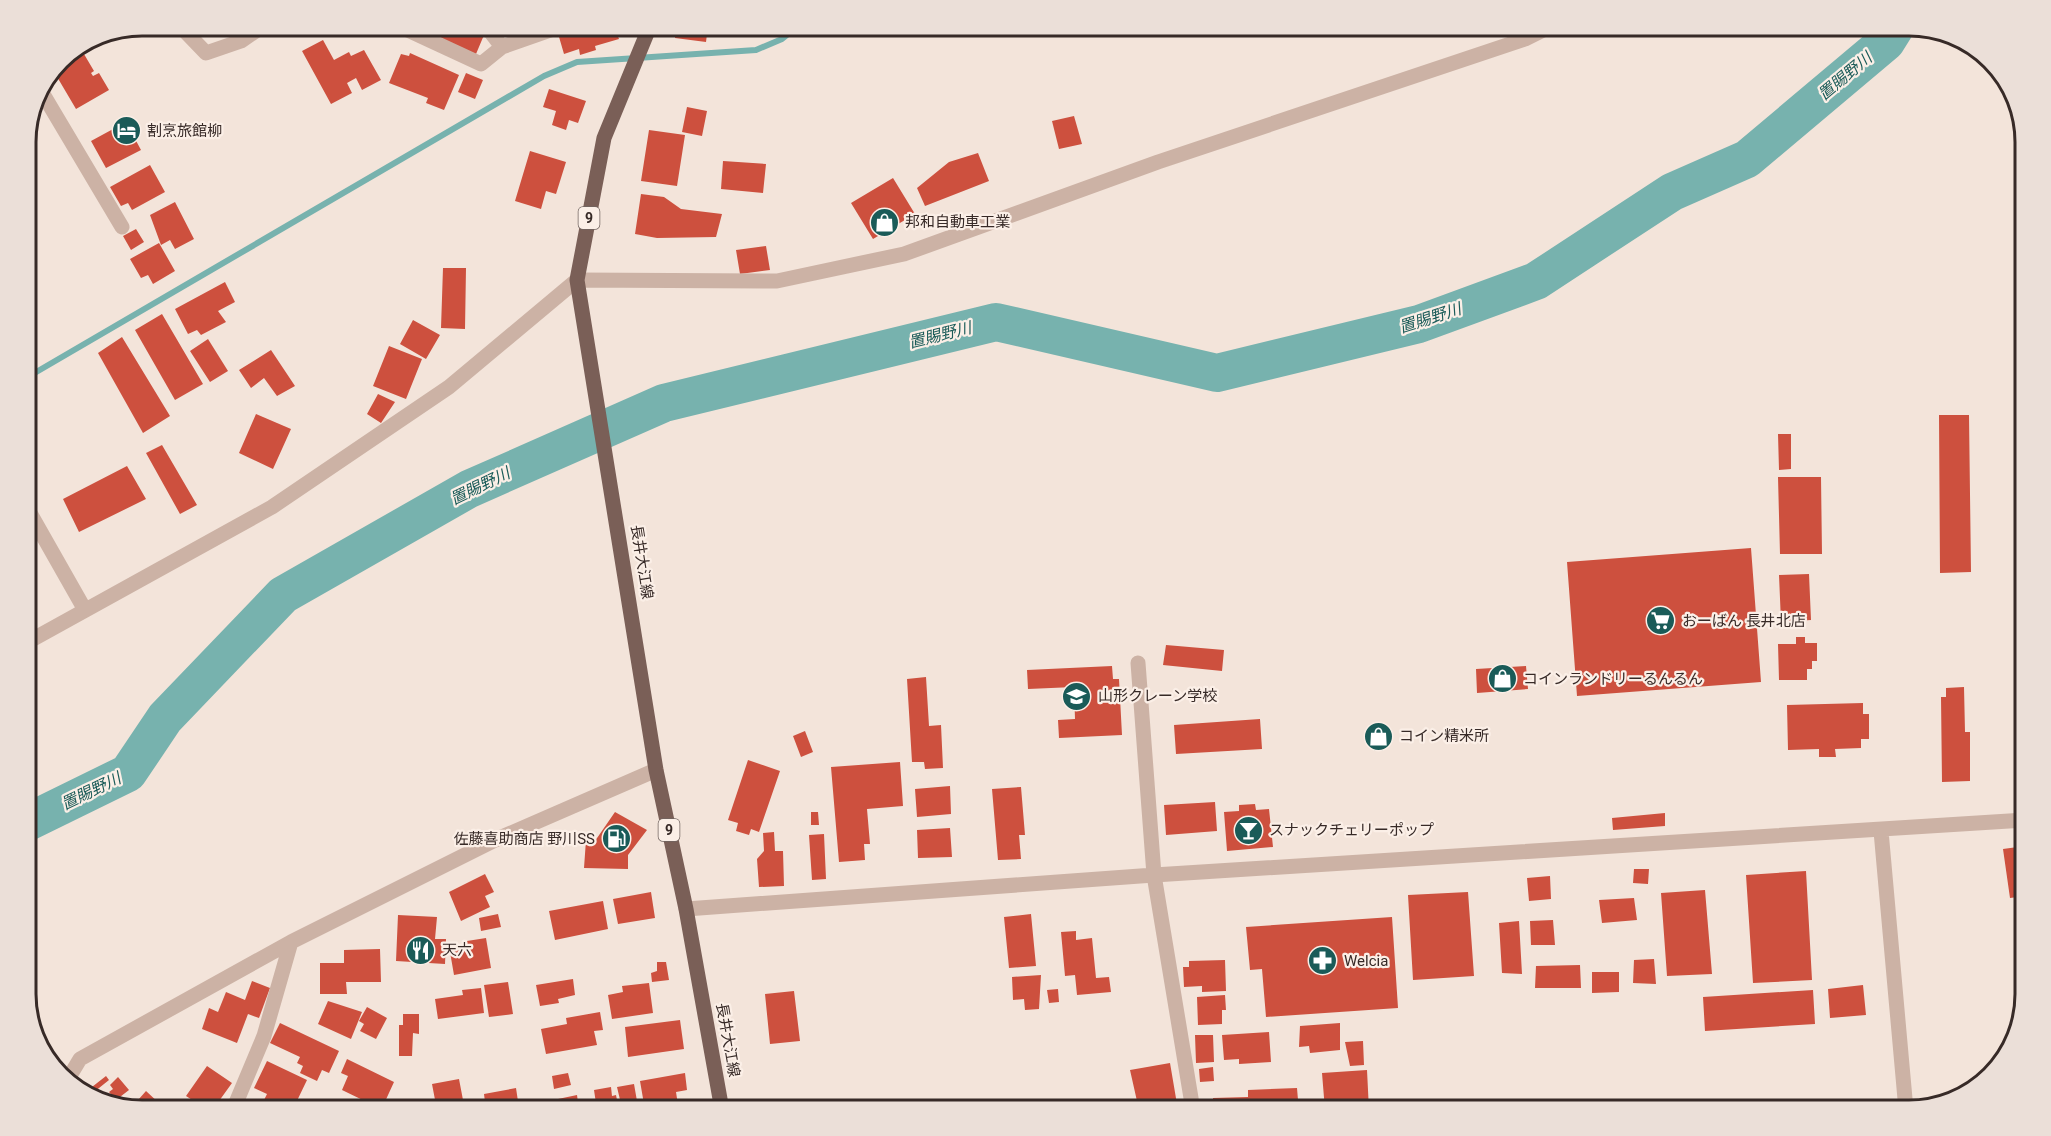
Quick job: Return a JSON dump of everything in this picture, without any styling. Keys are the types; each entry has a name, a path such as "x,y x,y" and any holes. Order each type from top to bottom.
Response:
{"main road":[{"name":"長井大江線","path":"646,36 604,138 577,280 656,770 686,909 720,1100"}],"street":[{"path":"190,36 206,53 241,41 249,36"},
{"path":"421,36 481,64 502,47 533,36"},
{"path":"494,36 502,47"},
{"path":"36,637 292,493 449,387 577,280 777,281 904,254 1169,158 1532,36"},
{"path":"46,98 122,226"},
{"path":"36,524 85,610"},
{"path":"1138,663 1154,875 1191,1100"},
{"path":"72,1073 80,1059 291,942 495,840 656,770"},
{"path":"686,909 1154,875 2015,821"},
{"path":"1881,831 1905,1100"},
{"path":"237,1100 264,1036 291,942"}],"building":[{"path":"442,36 484,36 476,54 440,40"},
{"path":"559,36 618,36 619,39 595,46 596,50 580,55 579,49 564,54"},
{"path":"675,36 707,36 706,42 675,38"},
{"path":"323,40 334,60 349,52 351,56 364,50 381,80 362,90 356,78 347,83 352,93 331,104 302,51"},
{"path":"410,53 459,75 444,110 426,103 428,98 389,83 401,54 409,56"},
{"path":"84,54 94,71 91,73 93,76 99,73 109,90 76,109 58,78 72,62"},
{"path":"466,73 483,80 475,99 458,92"},
{"path":"549,89 586,101 578,123 569,120 566,130 552,125 556,111 543,107"},
{"path":"687,107 707,111 702,136 682,132"},
{"path":"1074,116 1082,144 1059,149 1052,121"},
{"path":"126,122 141,150 106,168 91,141"},
{"path":"649,130 685,135 677,186 641,181"},
{"path":"530,151 566,162 556,194 546,191 541,209 515,201"},
{"path":"978,153 989,181 925,206 917,188 949,162"},
{"path":"723,161 766,164 763,193 721,189"},
{"path":"150,165 165,192 132,210 128,203 121,206 110,187"},
{"path":"893,178 915,214 873,239 851,203"},
{"path":"641,194 664,197 681,209 722,214 716,237 657,238 635,234"},
{"path":"175,202 194,239 175,249 170,240 161,245 150,215"},
{"path":"136,229 144,242 131,250 123,236"},
{"path":"159,243 175,271 153,284 148,275 141,278 130,259"},
{"path":"766,246 770,270 740,274 736,250"},
{"path":"443,268 466,268 465,329 441,328"},
{"path":"225,282 235,302 218,311 226,322 201,335 197,330 188,334 175,309"},
{"path":"162,314 203,384 175,400 135,330"},
{"path":"413,320 440,335 426,359 400,344"},
{"path":"122,337 170,416 143,433 98,353"},
{"path":"208,339 228,371 210,382 190,351"},
{"path":"389,346 422,359 406,399 373,386"},
{"path":"271,350 295,386 277,396 264,378 251,388 239,370"},
{"path":"378,394 395,402 381,423 367,414"},
{"path":"256,414 291,429 273,469 239,453"},
{"path":"1939,415 1969,415 1971,572 1940,573"},
{"path":"1778,434 1791,434 1791,469 1779,470"},
{"path":"162,445 197,505 180,514 146,453"},
{"path":"127,466 146,499 79,532 63,499"},
{"path":"1778,477 1821,477 1822,554 1780,554"},
{"path":"1751,548 1761,682 1577,696 1567,562"},
{"path":"1809,574 1811,620 1781,622 1779,575"},
{"path":"1796,637 1805,637 1805,643 1817,643 1817,661 1812,661 1812,669 1807,669 1807,680 1779,680 1778,644 1796,644"},
{"path":"1166,645 1224,650 1222,671 1163,665"},
{"path":"1112,666 1113,679 1119,679 1122,735 1059,738 1058,720 1075,719 1074,687 1028,689 1027,670"},
{"name":"コインランドリーるんるん","path":"1526,666 1528,689 1477,693 1476,669"},
{"path":"926,677 929,726 941,725 943,768 925,769 924,762 912,762 907,679"},
{"path":"1964,687 1965,732 1970,732 1970,781 1942,782 1941,697 1946,697 1946,688"},
{"path":"1863,703 1863,714 1869,714 1869,739 1861,739 1861,748 1835,749 1836,757 1819,757 1819,749 1788,750 1787,705"},
{"path":"1260,719 1262,749 1176,754 1174,725"},
{"path":"805,731 813,752 801,757 793,736"},
{"path":"1383,732 1384,742 1373,743 1372,734"},
{"path":"748,760 780,771 759,832 751,829 749,835 736,831 738,823 728,820"},
{"path":"900,762 903,806 867,809 870,844 864,844 865,860 839,862 831,767"},
{"path":"950,786 951,814 917,817 915,789"},
{"path":"1021,787 1025,835 1019,835 1021,859 998,860 992,789"},
{"path":"1215,802 1217,831 1166,835 1164,805"},
{"name":"スナックチェリーポップ","path":"1255,804 1256,810 1269,809 1273,847 1227,851 1224,812 1239,811 1239,805"},
{"path":"615,812 647,830 628,855 628,869 584,868 586,840 595,841"},
{"path":"811,812 818,812 819,825 811,825"},
{"path":"1665,813 1665,826 1613,830 1612,818"},
{"path":"950,828 952,857 918,858 917,830"},
{"path":"774,832 775,851 783,851 784,886 759,887 757,859 764,851 763,833"},
{"path":"824,834 826,879 812,880 809,835"},
{"path":"2015,847 2015,897 2010,898 2003,849"},
{"path":"1634,869 1649,869 1648,884 1633,883"},
{"path":"1806,871 1812,980 1753,983 1746,875"},
{"path":"485,874 494,892 485,896 490,907 461,921 449,892"},
{"path":"1550,876 1551,899 1529,901 1527,878"},
{"path":"1705,890 1712,974 1667,976 1661,893"},
{"path":"651,892 655,918 618,924 613,899"},
{"path":"1468,892 1474,976 1413,980 1408,895"},
{"path":"1634,898 1637,920 1602,923 1599,900"},
{"path":"603,901 608,929 555,940 549,911"},
{"path":"498,914 501,927 481,931 479,918"},
{"path":"1031,914 1036,966 1009,968 1004,917"},
{"name":"天六","path":"398,915 437,917 435,939 446,939 445,964 396,961"},
{"path":"1392,917 1398,1008 1266,1017 1262,969 1250,970 1246,927"},
{"path":"1553,920 1555,945 1531,945 1530,921"},
{"path":"1519,921 1522,974 1502,973 1499,923"},
{"path":"1076,931 1076,940 1092,938 1096,978 1109,977 1111,992 1077,995 1075,975 1065,976 1061,932"},
{"path":"486,938 491,968 454,975 450,952 468,948 467,941"},
{"path":"380,949 381,982 346,982 347,994 320,994 320,963 344,963 344,950"},
{"path":"1654,959 1656,984 1633,983 1634,960"},
{"path":"1225,960 1226,991 1202,992 1202,986 1184,987 1183,967 1189,967 1189,961"},
{"path":"657,962 666,962 669,980 652,982 651,973 657,971"},
{"path":"1580,965 1581,988 1535,988 1536,966"},
{"path":"1592,972 1619,972 1619,992 1592,993"},
{"path":"1041,975 1039,1009 1025,1010 1024,999 1013,1000 1012,977"},
{"path":"573,979 575,995 558,999 559,1003 540,1006 536,985"},
{"path":"252,981 270,988 259,1018 248,1014 237,1043 202,1029 209,1008 218,1012 226,992 245,1000"},
{"path":"508,982 513,1014 489,1017 484,985"},
{"path":"649,983 653,1013 612,1019 608,995 623,992 622,986"},
{"path":"1863,985 1866,1015 1830,1018 1828,989"},
{"path":"481,988 484,1013 438,1019 435,999 463,995 462,990"},
{"path":"1058,989 1059,1002 1049,1003 1047,990"},
{"path":"1813,990 1815,1024 1705,1031 1703,997"},
{"path":"794,991 800,1041 770,1044 765,994"},
{"path":"1225,995 1226,1010 1222,1010 1222,1024 1198,1025 1197,997"},
{"path":"328,1001 362,1012 351,1039 318,1024"},
{"path":"367,1007 387,1018 376,1039 360,1031 364,1024 359,1021"},
{"path":"600,1012 603,1030 594,1031 597,1045 546,1054 541,1029 567,1024 566,1018"},
{"path":"403,1014 419,1014 419,1034 413,1033 412,1056 399,1056 399,1025 403,1025"},
{"path":"680,1020 684,1049 628,1057 625,1027"},
{"path":"280,1023 339,1051 329,1073 322,1070 317,1081 300,1073 303,1066 297,1063 300,1057 270,1043"},
{"path":"1340,1023 1340,1050 1310,1053 1309,1046 1299,1047 1300,1026"},
{"path":"1269,1032 1271,1062 1239,1064 1239,1059 1224,1060 1222,1035"},
{"path":"1195,1035 1213,1035 1214,1062 1196,1063"},
{"path":"1363,1041 1364,1065 1350,1066 1345,1042"},
{"path":"347,1059 394,1082 386,1100 363,1100 342,1090 348,1076 341,1073"},
{"path":"267,1061 307,1080 297,1100 264,1100 267,1094 254,1088"},
{"path":"1170,1063 1176,1100 1137,1100 1130,1070"},
{"path":"207,1066 232,1083 220,1100 192,1100 186,1096"},
{"path":"1213,1067 1214,1081 1200,1082 1199,1069"},
{"path":"1367,1070 1368,1100 1324,1100 1322,1073"},
{"path":"568,1073 571,1085 554,1089 552,1076"},
{"path":"685,1073 687,1090 676,1092 677,1100 643,1100 640,1081"},
{"path":"106,1076 109,1080 97,1090 92,1087"},
{"path":"118,1077 129,1090 120,1097 115,1096 109,1092 113,1089 110,1085"},
{"path":"459,1079 463,1100 435,1100 432,1084"},
{"path":"634,1084 637,1100 620,1100 617,1087"},
{"path":"611,1087 612,1096 616,1095 617,1100 596,1100 594,1090"},
{"path":"516,1088 518,1100 485,1100 484,1094"},
{"path":"1297,1088 1298,1100 1213,1100 1213,1098 1248,1097 1248,1090"},
{"path":"146,1091 156,1100 142,1100 138,1100"},
{"path":"577,1095 578,1100 558,1100"}],"waterway":[{"path":"36,372 544,76 577,62 756,50 786,36"},
{"name":"置賜野川","path":"36,818 128,773 165,718 283,595 469,489 664,403 996,322 1217,373 1419,324 1536,281 1672,192 1747,159 1886,42 1890,36"}],"place":[{"name":"割烹旅館柳","path":"126,131"},
{"name":"邦和自動車工業","path":"884,222"},
{"name":"おーばん 長井北店","path":"1661,621"},
{"name":"コインランドリーるんるん","path":"1502,679"},
{"name":"山形クレーン学校","path":"1077,696"},
{"name":"コイン精米所","path":"1378,736"},
{"name":"スナックチェリーポップ","path":"1248,830"},
{"name":"佐藤喜助商店 野川SS","path":"616,839"},
{"name":"天六","path":"421,950"},
{"name":"Welcia","path":"1323,961"}]}
